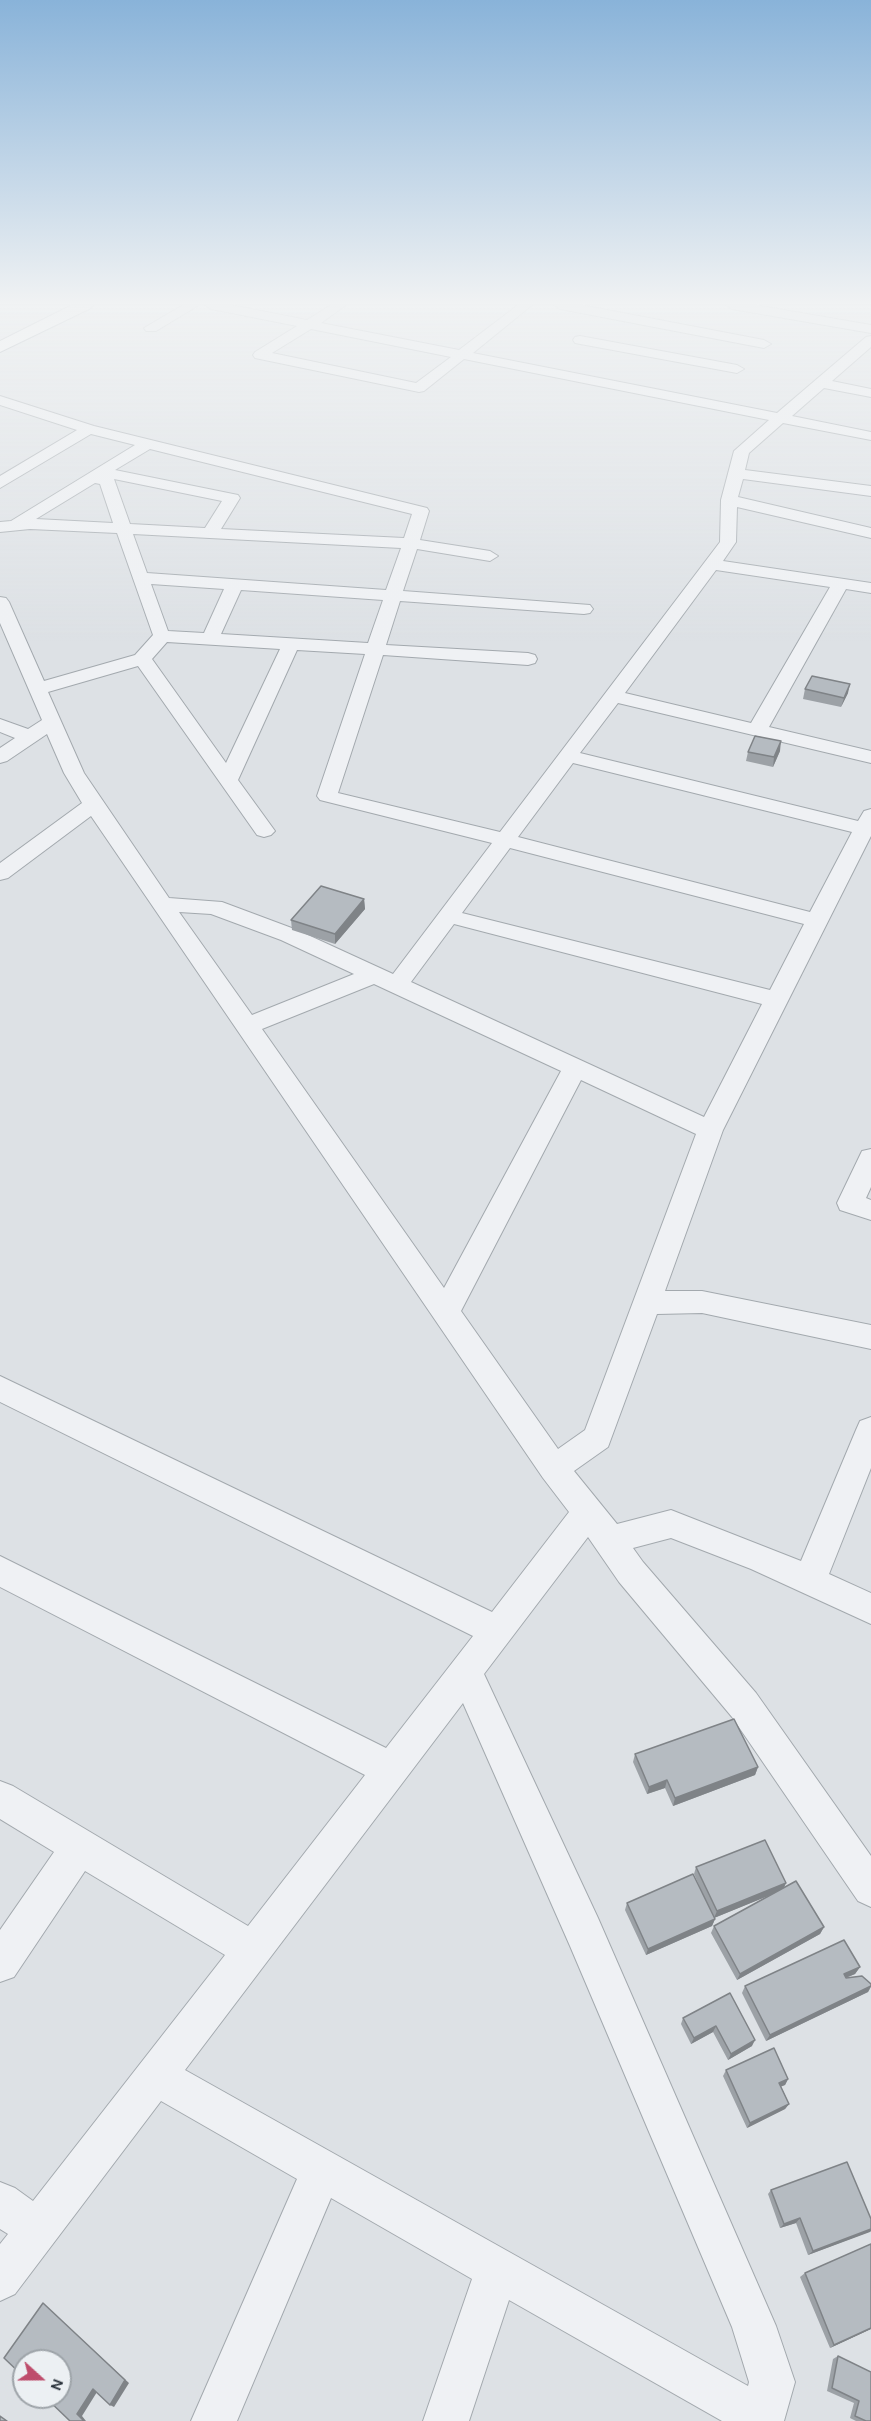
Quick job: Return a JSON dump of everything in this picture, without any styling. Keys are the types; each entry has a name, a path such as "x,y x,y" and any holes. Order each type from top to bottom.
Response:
{"street":[{"path":"55,418 89,429 420,511 327,796 818,921"},
{"path":"247,1026 387,979 448,916 728,542 729,500 742,451 780,418 871,436"},
{"path":"0,483 89,429"},
{"path":"7,527 148,443"},
{"path":"736,473 871,490"},
{"path":"97,474 107,481 122,529 162,636"},
{"path":"97,474 232,498 210,533"},
{"path":"729,500 871,533"},
{"path":"7,527 30,524 410,543 490,556"},
{"path":"712,564 871,588"},
{"path":"140,578 584,609"},
{"path":"757,730 840,584"},
{"path":"210,639 235,585"},
{"path":"1,606 74,773 93,804 554,1469 599,1526 631,1572 744,1705 865,1869"},
{"path":"162,636 528,659"},
{"path":"38,689 142,659 162,636"},
{"path":"228,780 291,644"},
{"path":"142,659 264,831"},
{"path":"613,696 871,757"},
{"path":"0,757 52,722"},
{"path":"0,725 30,737"},
{"path":"554,1469 597,1438 710,1130 868,822 568,756"},
{"path":"0,873 93,804"},
{"path":"162,904 214,907 289,935 710,1130"},
{"path":"448,916 777,1000"},
{"path":"446,1312 575,1067"},
{"path":"871,1158 850,1203 871,1210"},
{"path":"646,1305 665,1302 702,1302 871,1337"},
{"path":"0,1388 497,1631"},
{"path":"810,1580 871,1430"},
{"path":"0,2279 497,1631 599,1526 671,1524 762,1559 871,1609"},
{"path":"0,1571 391,1769"},
{"path":"156,2076 761,2420 772,2382 754,2326 584,1932 466,1671"},
{"path":"0,1799 252,1950"},
{"path":"0,1963 80,1847"},
{"path":"214,2421 322,2170"},
{"path":"0,2203 38,2230"},
{"path":"446,2421 497,2270"}],"building":[{"path":"812,676 850,684 844,698 805,689"},
{"path":"755,736 781,741 774,757 748,752"},
{"path":"321,886 364,899 335,934 291,920"},
{"path":"734,1719 758,1767 675,1798 667,1780 649,1787 635,1754"},
{"path":"765,1840 786,1883 717,1911 696,1867"},
{"path":"693,1874 715,1919 648,1949 627,1903"},
{"path":"796,1881 824,1927 740,1974 714,1926"},
{"path":"844,1940 860,1967 844,1974 846,1978 862,1976 871,1986 770,2035 745,1986"},
{"path":"730,1993 755,2040 731,2054 716,2026 694,2038 683,2018"},
{"path":"774,2048 788,2079 779,2083 789,2104 750,2123 726,2070"},
{"path":"847,2162 871,2219 871,2229 813,2251 800,2218 784,2224 771,2190"},
{"path":"871,2244 871,2328 834,2345 805,2273"},
{"path":"43,2303 125,2380 110,2405 93,2389 77,2414 84,2421 70,2421 58,2409 72,2409 72,2349 12,2349 12,2366 4,2358"},
{"path":"838,2356 871,2372 871,2421 855,2416 859,2401 832,2388"}]}
